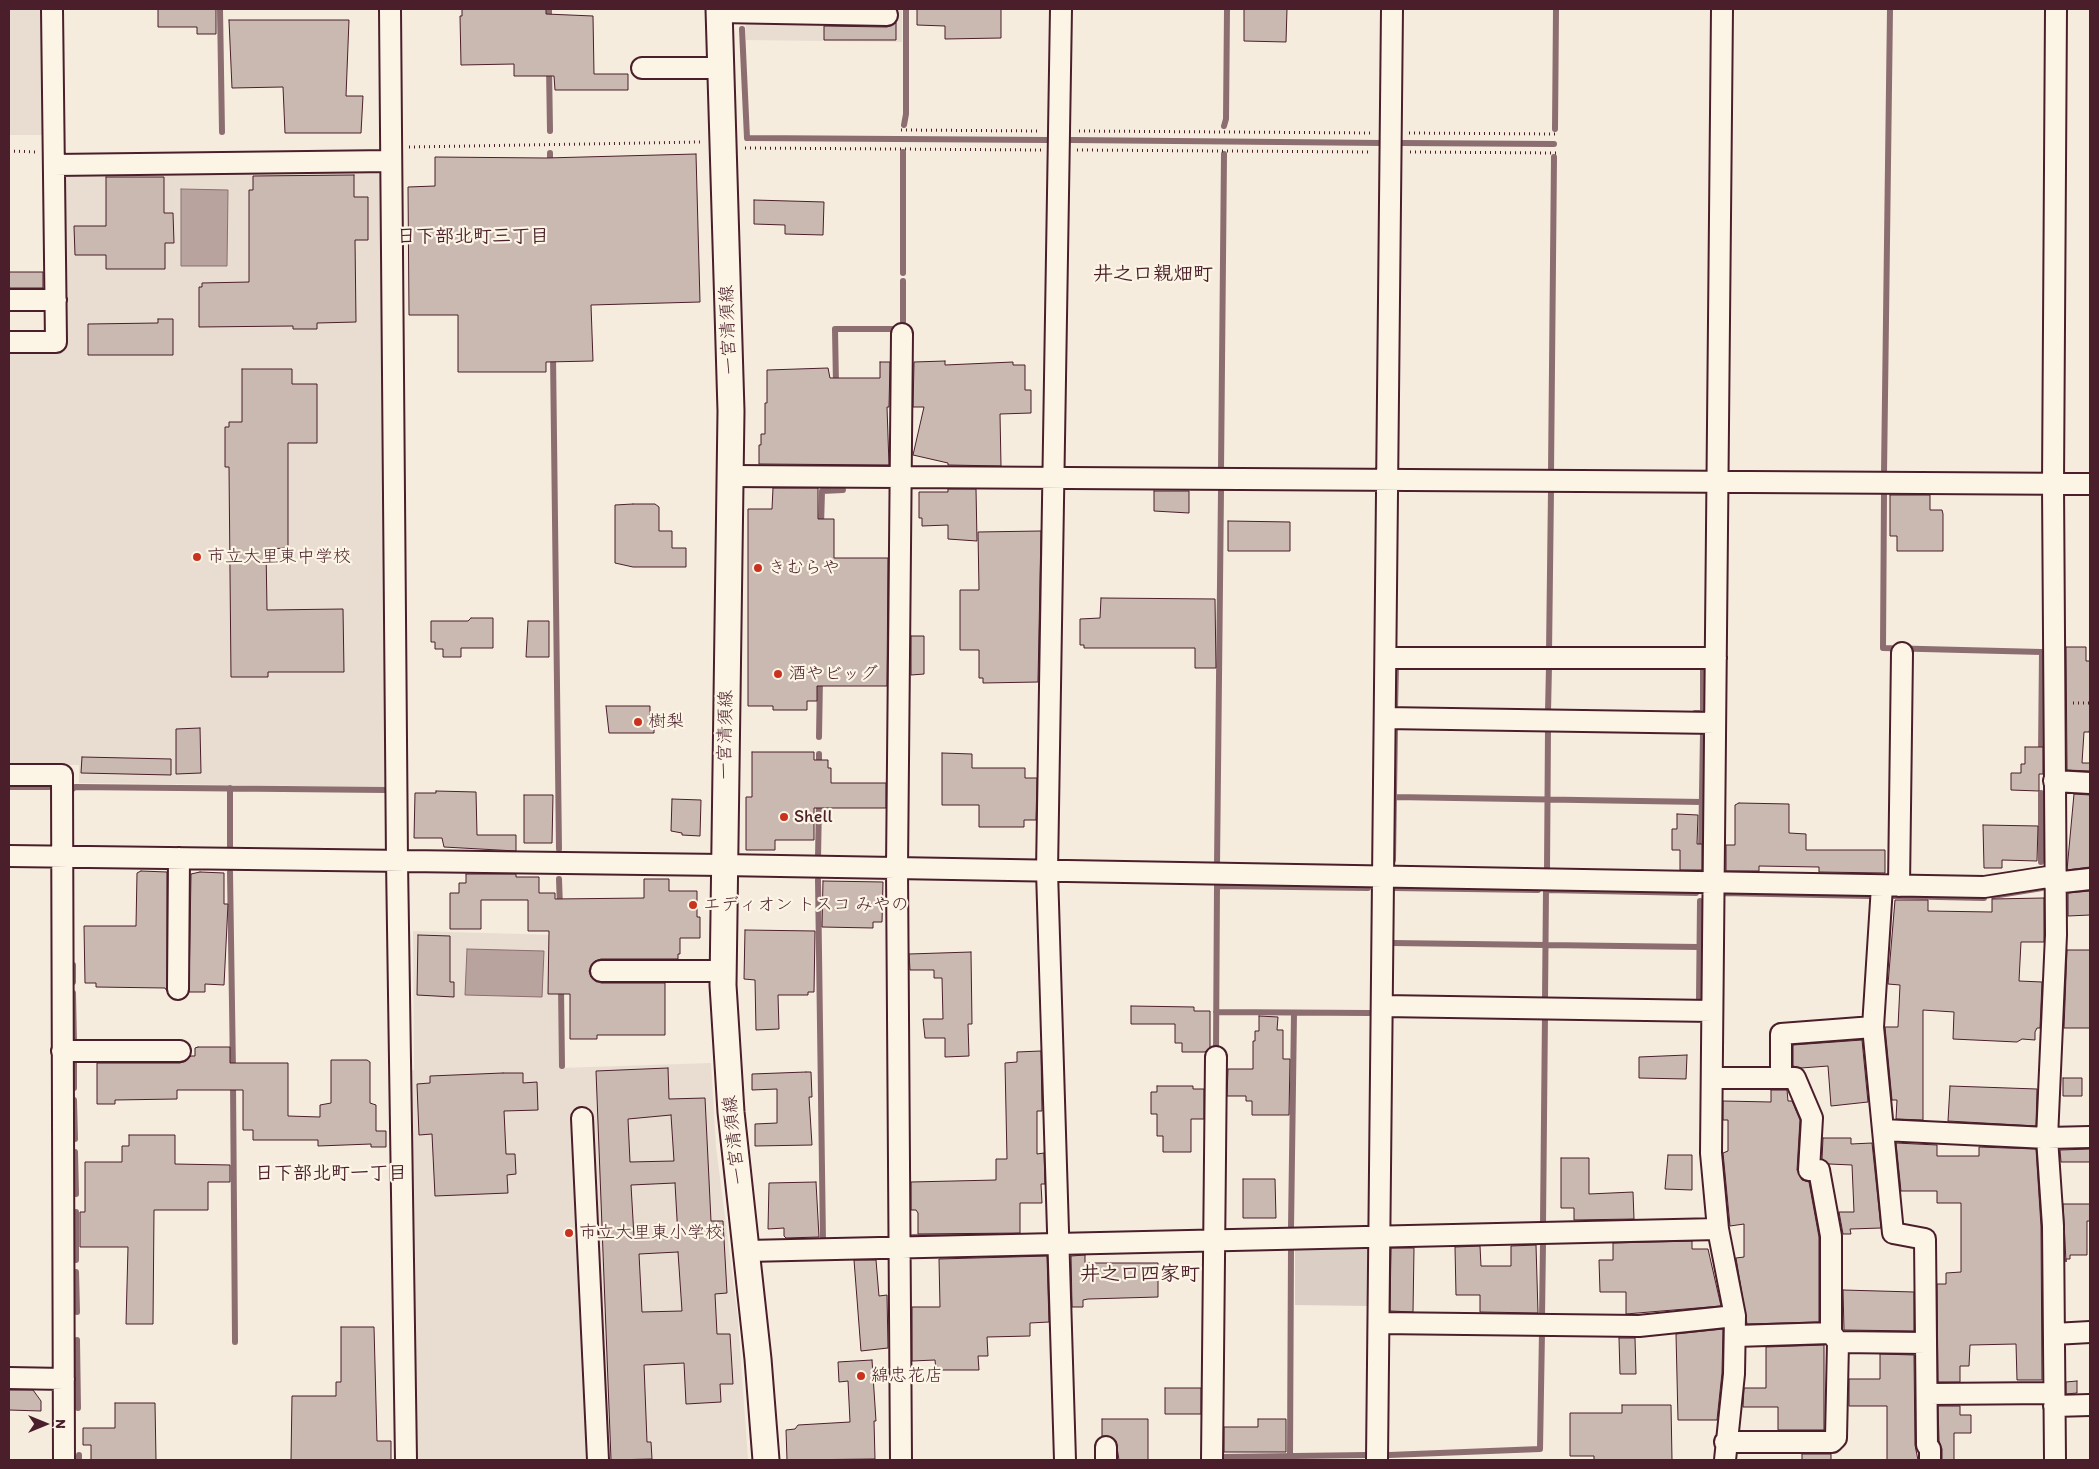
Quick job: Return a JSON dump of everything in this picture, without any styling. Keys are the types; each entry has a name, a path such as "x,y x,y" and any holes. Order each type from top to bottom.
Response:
{"main road":[{"name":"一宮清須線","path":"719,11 731,410 723,865 723,971 731,1112 747,1251 766,1460"}],"street":[{"path":"9,342 56,342 52,9"},
{"path":"390,9 397,861 406,1460"},
{"path":"1061,9 1047,871 1065,1460"},
{"path":"1378,1460 1392,9"},
{"path":"1712,1078 1794,1078 1812,1118 1809,1170 1819,1170 1831,1236 1836,1438 1832,1442 1725,1451 1734,1374 1736,1326 1718,1229 1711,1153 1722,9"},
{"path":"2055,1460 2053,1226 2047,1138 2056,935 2054,880 2054,484 2056,9"},
{"path":"719,11 886,15"},
{"path":"642,68 721,68"},
{"path":"54,160 391,154"},
{"path":"9,300 56,300"},
{"path":"901,1460 897,868 902,334"},
{"path":"730,476 2090,484"},
{"path":"1902,653 1891,886 1873,1027 1893,1233 1925,1239 1927,1445 1930,1448 1930,1460"},
{"path":"1386,658 1716,658"},
{"path":"1385,718 1716,723"},
{"path":"9,774 62,775 64,1460"},
{"path":"2054,781 2090,783"},
{"path":"9,856 723,865 1891,886 1984,887 2054,880 2090,879"},
{"path":"178,989 179,858"},
{"path":"601,971 723,971"},
{"path":"1382,1006 1712,1011"},
{"path":"1781,1078 1781,1034 1873,1027"},
{"path":"62,1051 180,1051"},
{"path":"1212,1460 1216,1057"},
{"path":"582,1118 598,1460"},
{"path":"1883,1130 2047,1138 2090,1138"},
{"path":"747,1251 1718,1229"},
{"path":"1379,1323 1736,1326 1835,1338 1926,1343"},
{"path":"2054,1334 2090,1332"},
{"path":"9,1378 64,1379"},
{"path":"1927,1394 2054,1400 2090,1405"}],"path":[{"path":"901,130 1059,140 1390,142 1556,153"},
{"path":"391,154 723,145 1059,140 1390,142 1556,134"},
{"path":"9,151 54,160"}],"shaded area":[{"path":"9,9 42,9 44,135 9,135"},
{"path":"745,9 902,9 902,42 746,40"},
{"name":"市立大里東中学校","path":"373,168 381,177 387,787 79,783 79,765 9,764 9,348 65,348 63,177 67,171"},
{"path":"181,189 228,190 227,266 181,266"},
{"name":"市立大里東小学校","path":"413,931 558,935 560,1068 711,1063 716,1147 738,1319 748,1460 414,1460 409,1071 414,1070"},
{"path":"467,949 544,951 542,997 465,995"},
{"path":"1365,1245 1371,1250 1370,1306 1295,1305 1295,1246"}],"building":[{"path":"158,9 216,9 216,34 197,34 197,27 158,27"},
{"path":"462,9 546,9 546,14 593,16 594,74 628,74 628,90 555,90 554,76 514,76 514,64 461,65 460,16 462,16"},
{"path":"917,9 1001,9 1001,38 945,39 945,26 917,25"},
{"path":"1244,9 1287,9 1286,42 1244,41"},
{"path":"229,20 349,20 346,96 363,96 361,133 285,133 283,87 232,88"},
{"path":"896,23 896,40 824,40 824,26 887,27"},
{"path":"696,154 700,302 591,305 593,361 546,362 546,372 458,372 458,315 409,315 408,187 435,186 435,157 546,158"},
{"path":"354,175 354,197 368,197 368,240 355,240 356,322 317,323 317,329 293,329 293,326 199,327 199,287 202,287 202,283 249,282 249,190 253,190 253,176"},
{"path":"106,177 164,177 164,213 173,213 174,243 165,243 165,269 106,269 106,255 75,255 74,226 106,226"},
{"path":"754,200 824,202 823,235 785,234 785,225 754,224"},
{"path":"9,272 43,272 43,288 9,288"},
{"path":"158,319 173,319 173,355 88,355 88,324 158,323"},
{"path":"945,361 945,365 1013,362 1013,365 1025,365 1025,390 1031,390 1031,413 1000,414 1001,466 948,465 948,463 913,455 924,407 913,407 914,362"},
{"path":"880,362 890,362 889,407 887,407 889,465 759,464 761,434 765,434 767,370 828,368 830,378 880,378"},
{"path":"242,369 292,369 292,384 317,384 317,443 288,443 288,548 266,549 267,610 343,609 344,672 268,672 268,677 231,677 229,467 225,467 225,427 229,427 229,422 242,422"},
{"path":"773,488 818,488 818,519 834,519 834,558 888,558 887,686 817,686 817,701 807,701 807,710 773,710 773,706 748,706 748,509 772,509"},
{"path":"948,489 976,489 977,541 948,539 948,525 922,526 922,518 919,518 919,492 948,492"},
{"path":"1154,491 1189,491 1189,513 1154,511"},
{"path":"1890,495 1930,495 1930,510 1942,510 1943,514 1943,551 1897,551 1897,536 1890,536"},
{"path":"655,504 659,507 659,531 672,531 672,548 686,548 686,567 633,567 615,563 615,505"},
{"path":"1228,521 1290,522 1290,551 1228,551"},
{"path":"1041,531 1038,682 983,683 983,678 979,678 979,650 960,650 960,590 979,590 978,532"},
{"path":"1101,598 1215,599 1216,668 1195,668 1195,648 1084,648 1084,645 1080,645 1080,619 1100,618"},
{"path":"471,618 493,618 493,648 461,648 461,657 443,657 443,649 435,649 435,642 431,642 431,621 468,621"},
{"path":"528,621 549,621 549,657 526,657"},
{"path":"911,636 924,636 924,674 911,675"},
{"path":"2066,647 2086,647 2086,661 2090,661 2090,728 2089,732 2084,732 2082,763 2090,763 2090,771 2067,770"},
{"path":"606,706 650,706 650,715 654,715 654,733 609,733"},
{"path":"200,728 201,773 176,774 176,729"},
{"path":"2025,747 2043,747 2043,774 2039,774 2039,791 2011,790 2011,773 2021,773 2021,764 2025,764"},
{"path":"752,752 814,752 814,760 828,760 828,768 831,768 831,783 886,783 886,808 814,808 814,840 775,840 775,850 746,850 746,797 752,797"},
{"path":"942,753 972,754 972,768 1025,768 1025,778 1037,778 1036,820 1024,820 1024,827 979,827 979,805 942,805"},
{"path":"82,757 171,759 171,775 81,773"},
{"path":"436,791 476,792 477,835 516,835 516,851 444,847 442,838 414,838 415,793 436,793"},
{"path":"2074,794 2090,795 2090,867 2067,870"},
{"path":"524,795 553,795 552,843 524,843"},
{"path":"672,799 701,800 700,836 682,835 682,833 671,831"},
{"path":"1739,803 1789,804 1789,833 1806,834 1806,850 1885,850 1885,873 1819,872 1819,867 1759,866 1759,871 1726,871 1726,845 1735,845 1735,805"},
{"path":"1677,814 1698,815 1697,844 1702,844 1702,870 1680,870 1680,850 1672,850 1672,829 1677,829"},
{"path":"1983,825 2038,826 2037,861 2002,860 2002,868 1984,868"},
{"path":"141,871 167,872 167,991 165,988 96,987 96,983 85,983 84,926 136,926 137,873"},
{"path":"200,872 224,873 224,904 228,904 224,985 205,984 205,992 189,992 191,874"},
{"path":"466,874 516,874 516,877 539,877 539,893 555,893 555,899 644,898 644,879 669,879 669,891 697,891 697,917 700,917 700,938 680,938 680,954 678,954 678,959 601,959 595,961 589,971 591,977 601,983 665,983 665,1035 597,1035 597,1039 570,1039 570,994 548,994 549,931 528,931 528,900 481,900 481,929 450,929 450,893 459,893 459,883 466,883"},
{"path":"823,881 883,882 882,922 873,922 873,928 822,927"},
{"path":"2090,891 2090,915 2068,916 2068,893"},
{"path":"2044,898 2044,942 2021,942 2019,981 2042,982 2040,1028 2037,1028 2035,1032 2035,1040 2022,1039 2017,1042 1953,1039 1954,1012 1923,1010 1923,1120 1896,1119 1897,1100 1892,1100 1885,1027 1898,1027 1900,985 1888,984 1895,900 1928,900 1928,911 1992,912 1992,899"},
{"path":"745,930 815,931 814,992 808,992 808,995 778,995 779,1029 756,1030 755,980 744,979"},
{"path":"418,935 450,936 450,982 454,982 454,997 417,995"},
{"path":"2067,950 2090,950 2090,1028 2064,1028"},
{"path":"971,952 972,1024 968,1024 969,1056 945,1057 945,1038 925,1038 923,1019 943,1019 942,978 934,978 934,970 910,970 909,954"},
{"path":"1131,1006 1194,1007 1194,1011 1210,1011 1210,1047 1205,1052 1182,1052 1182,1043 1175,1043 1175,1024 1131,1024"},
{"path":"1259,1016 1278,1017 1277,1030 1283,1030 1283,1059 1290,1059 1289,1115 1252,1115 1252,1101 1246,1101 1246,1096 1227,1096 1228,1069 1253,1069 1253,1041 1255,1041 1255,1031 1259,1031"},
{"path":"1862,1040 1868,1102 1831,1106 1828,1066 1801,1068 1793,1066 1793,1045"},
{"path":"230,1047 230,1063 288,1063 288,1116 320,1117 320,1105 331,1103 331,1060 367,1060 370,1062 370,1103 376,1105 376,1131 386,1131 386,1147 371,1147 371,1144 318,1146 318,1140 253,1140 253,1130 243,1130 243,1090 177,1090 177,1099 115,1100 115,1104 97,1104 97,1063 180,1063 186,1061 191,1056 195,1056 195,1048"},
{"path":"1041,1051 1042,1111 1037,1111 1037,1154 1044,1153 1045,1184 1041,1184 1042,1203 1020,1203 1020,1233 918,1234 918,1213 916,1210 911,1210 911,1182 996,1180 996,1159 1007,1159 1005,1063 1017,1062 1017,1052"},
{"path":"1687,1055 1686,1079 1639,1078 1639,1057"},
{"path":"668,1068 669,1099 705,1098 711,1221 723,1221 727,1293 715,1294 717,1334 730,1334 733,1384 720,1384 721,1402 686,1404 684,1363 644,1365 647,1442 651,1442 652,1459 611,1460 596,1071","holes":["671,1115 674,1161 630,1162 628,1119","675,1183 678,1237 634,1237 631,1185","678,1252 682,1311 642,1312 639,1254"]},
{"path":"811,1072 812,1097 809,1097 812,1145 755,1146 755,1124 777,1123 777,1089 752,1090 752,1074"},
{"path":"523,1073 523,1083 537,1082 538,1110 504,1111 506,1154 515,1154 516,1174 507,1175 508,1193 435,1196 432,1134 419,1135 417,1084 430,1083 430,1076"},
{"path":"2063,1078 2082,1078 2082,1096 2063,1096"},
{"path":"1157,1086 1193,1086 1193,1089 1204,1089 1204,1119 1191,1119 1191,1152 1163,1152 1163,1136 1157,1136 1157,1114 1151,1114 1151,1092 1157,1092"},
{"path":"1950,1086 2037,1089 2036,1126 1948,1121"},
{"path":"1771,1090 1787,1090 1788,1101 1792,1101 1800,1120 1797,1170 1802,1180 1809,1182 1819,1237 1819,1322 1747,1324 1736,1258 1744,1257 1744,1224 1730,1226 1723,1153 1728,1151 1728,1120 1723,1120 1723,1101 1771,1102"},
{"path":"129,1135 175,1135 175,1164 230,1165 230,1182 208,1182 208,1210 154,1210 153,1324 126,1324 128,1247 80,1247 80,1212 85,1212 85,1162 122,1162 122,1146 129,1146"},
{"path":"1823,1138 1851,1138 1851,1144 1872,1143 1881,1228 1850,1229 1851,1234 1843,1234 1839,1212 1854,1212 1852,1165 1829,1164 1822,1159"},
{"path":"1896,1143 1937,1145 1937,1156 1979,1156 1979,1147 2036,1149 2041,1226 2042,1380 2017,1380 2016,1344 1970,1345 1969,1366 1960,1366 1960,1382 1938,1382 1937,1284 1946,1284 1946,1273 1961,1272 1961,1203 1937,1203 1937,1191 1901,1191"},
{"path":"2090,1149 2090,1162 2061,1162 2060,1150"},
{"path":"1668,1155 1692,1155 1692,1190 1665,1189"},
{"path":"1561,1158 1589,1158 1589,1194 1633,1192 1634,1219 1574,1220 1574,1208 1561,1208"},
{"path":"1243,1179 1275,1179 1276,1218 1243,1218"},
{"path":"816,1182 819,1237 786,1238 784,1236 784,1228 768,1229 769,1183"},
{"path":"2063,1204 2090,1204 2090,1221 2087,1221 2087,1255 2070,1255 2070,1259 2066,1259 2066,1262"},
{"path":"1692,1241 1692,1249 1708,1249 1721,1306 1626,1314 1626,1292 1600,1292 1599,1260 1613,1260 1613,1243"},
{"path":"1536,1245 1538,1313 1480,1312 1480,1295 1456,1295 1455,1247 1480,1246 1481,1266 1511,1266 1511,1246"},
{"path":"1391,1248 1414,1248 1413,1312 1390,1311"},
{"path":"1085,1255 1085,1263 1158,1263 1158,1297 1088,1299 1083,1300 1083,1307 1072,1307 1071,1256"},
{"path":"1047,1256 1049,1322 1030,1323 1030,1336 987,1337 988,1356 978,1356 979,1370 936,1370 935,1360 912,1361 912,1307 940,1307 939,1259"},
{"path":"854,1260 876,1260 879,1296 887,1295 888,1348 861,1351"},
{"path":"1843,1290 1914,1292 1914,1331 1844,1330"},
{"path":"341,1327 374,1327 377,1441 391,1441 391,1460 291,1460 292,1396 336,1396 336,1382 341,1382"},
{"path":"1723,1329 1722,1373 1717,1420 1678,1420 1676,1334"},
{"path":"1619,1338 1635,1338 1636,1374 1620,1374"},
{"path":"1824,1345 1824,1430 1778,1430 1778,1407 1743,1407 1744,1388 1766,1388 1766,1347"},
{"path":"1880,1354 1914,1355 1915,1445 1918,1460 1887,1460 1887,1406 1849,1406 1849,1379 1880,1379"},
{"path":"872,1360 876,1421 874,1421 875,1459 787,1460 786,1430 795,1429 798,1425 850,1422 848,1381 839,1382 838,1362"},
{"path":"2077,1381 2077,1393 2066,1394 2066,1382"},
{"path":"1165,1388 1201,1388 1201,1414 1165,1414"},
{"path":"9,1390 33,1390 41,1401 41,1411 9,1410"},
{"path":"115,1403 155,1403 156,1460 91,1460 91,1445 83,1445 83,1428 115,1428"},
{"path":"1622,1405 1671,1405 1672,1460 1594,1460 1594,1456 1570,1456 1570,1413 1622,1413"},
{"path":"1938,1406 1960,1406 1960,1415 1971,1415 1971,1433 1954,1433 1954,1460 1942,1460 1942,1449 1939,1441"},
{"path":"1102,1419 1148,1419 1148,1460 1119,1460 1116,1441 1111,1437 1102,1436"},
{"path":"1258,1419 1286,1419 1286,1452 1224,1452 1224,1427 1258,1427"},
{"path":"1802,1454 1831,1454 1831,1460 1802,1460"}],"waterway":[{"path":"220,9 222,132"},
{"path":"549,9 549,22"},
{"path":"904,125 906,114 906,9"},
{"path":"1224,126 1226,119 1227,9"},
{"path":"1555,129 1556,9"},
{"path":"1884,474 1890,9"},
{"path":"742,29 747,138 1048,140"},
{"path":"549,67 550,131"},
{"path":"1071,140 1382,143"},
{"path":"1402,143 1554,144"},
{"path":"903,152 903,273"},
{"path":"550,153 550,165"},
{"path":"1221,470 1224,154"},
{"path":"1551,472 1554,157"},
{"path":"836,385 835,329 903,329 903,281"},
{"path":"553,355 559,849"},
{"path":"821,526 822,491 843,490"},
{"path":"1217,866 1221,490"},
{"path":"1547,653 1549,653 1551,490"},
{"path":"1884,494 1883,648 2042,652 2041,754"},
{"path":"1396,666 1395,710 1400,710"},
{"path":"1548,712 1549,666"},
{"path":"1695,713 1703,713 1703,670"},
{"path":"819,737 820,678"},
{"path":"1393,860 1395,728"},
{"path":"1547,870 1548,729"},
{"path":"1701,852 1703,733"},
{"path":"819,754 819,768"},
{"path":"9,787 49,787"},
{"path":"71,796 71,790 75,787 387,790"},
{"path":"230,788 230,848"},
{"path":"2041,793 2041,862"},
{"path":"1394,797 1702,802"},
{"path":"818,859 819,801"},
{"path":"230,872 233,1071"},
{"path":"559,879 560,907"},
{"path":"818,880 823,1242 826,1242"},
{"path":"1216,1052 1217,885"},
{"path":"1217,886 1368,888"},
{"path":"1393,888 1538,890"},
{"path":"1993,896 2042,888"},
{"path":"1545,1000 1546,889"},
{"path":"1546,890 1696,893"},
{"path":"1722,898 1722,893 1870,896"},
{"path":"1894,896 1984,898"},
{"path":"1699,999 1700,901"},
{"path":"1392,943 1699,947"},
{"path":"73,965 73,982"},
{"path":"561,987 562,1066"},
{"path":"73,993 74,1044"},
{"path":"1216,1012 1369,1013"},
{"path":"1291,1228 1294,1013"},
{"path":"1543,1224 1545,1013"},
{"path":"74,1061 74,1088"},
{"path":"233,1083 235,1342"},
{"path":"74,1100 75,1139"},
{"path":"75,1152 76,1194"},
{"path":"76,1212 76,1260"},
{"path":"913,1237 996,1235"},
{"path":"1542,1317 1543,1243"},
{"path":"1290,1457 1291,1248"},
{"path":"76,1272 77,1312"},
{"path":"1389,1455 1540,1449 1542,1332"},
{"path":"77,1340 78,1408"},
{"path":"79,1455 79,1460"},
{"path":"1222,1457 1367,1455"}],"place":[{"name":"市立大里東中学校","path":"197,557"},
{"name":"きむらや","path":"758,568"},
{"name":"酒やビッグ","path":"778,674"},
{"name":"樹梨","path":"638,722"},
{"name":"Shell","path":"784,817"},
{"name":"エディオン トスコ みやの","path":"693,905"},
{"name":"市立大里東小学校","path":"569,1233"},
{"name":"綿忠花店","path":"861,1376"}],"district":[{"name":"日下部北町三丁目","path":"473,237"},
{"name":"井之口親畑町","path":"1153,275"},
{"name":"日下部北町一丁目","path":"331,1174"},
{"name":"井之口四家町","path":"1140,1275"}]}
